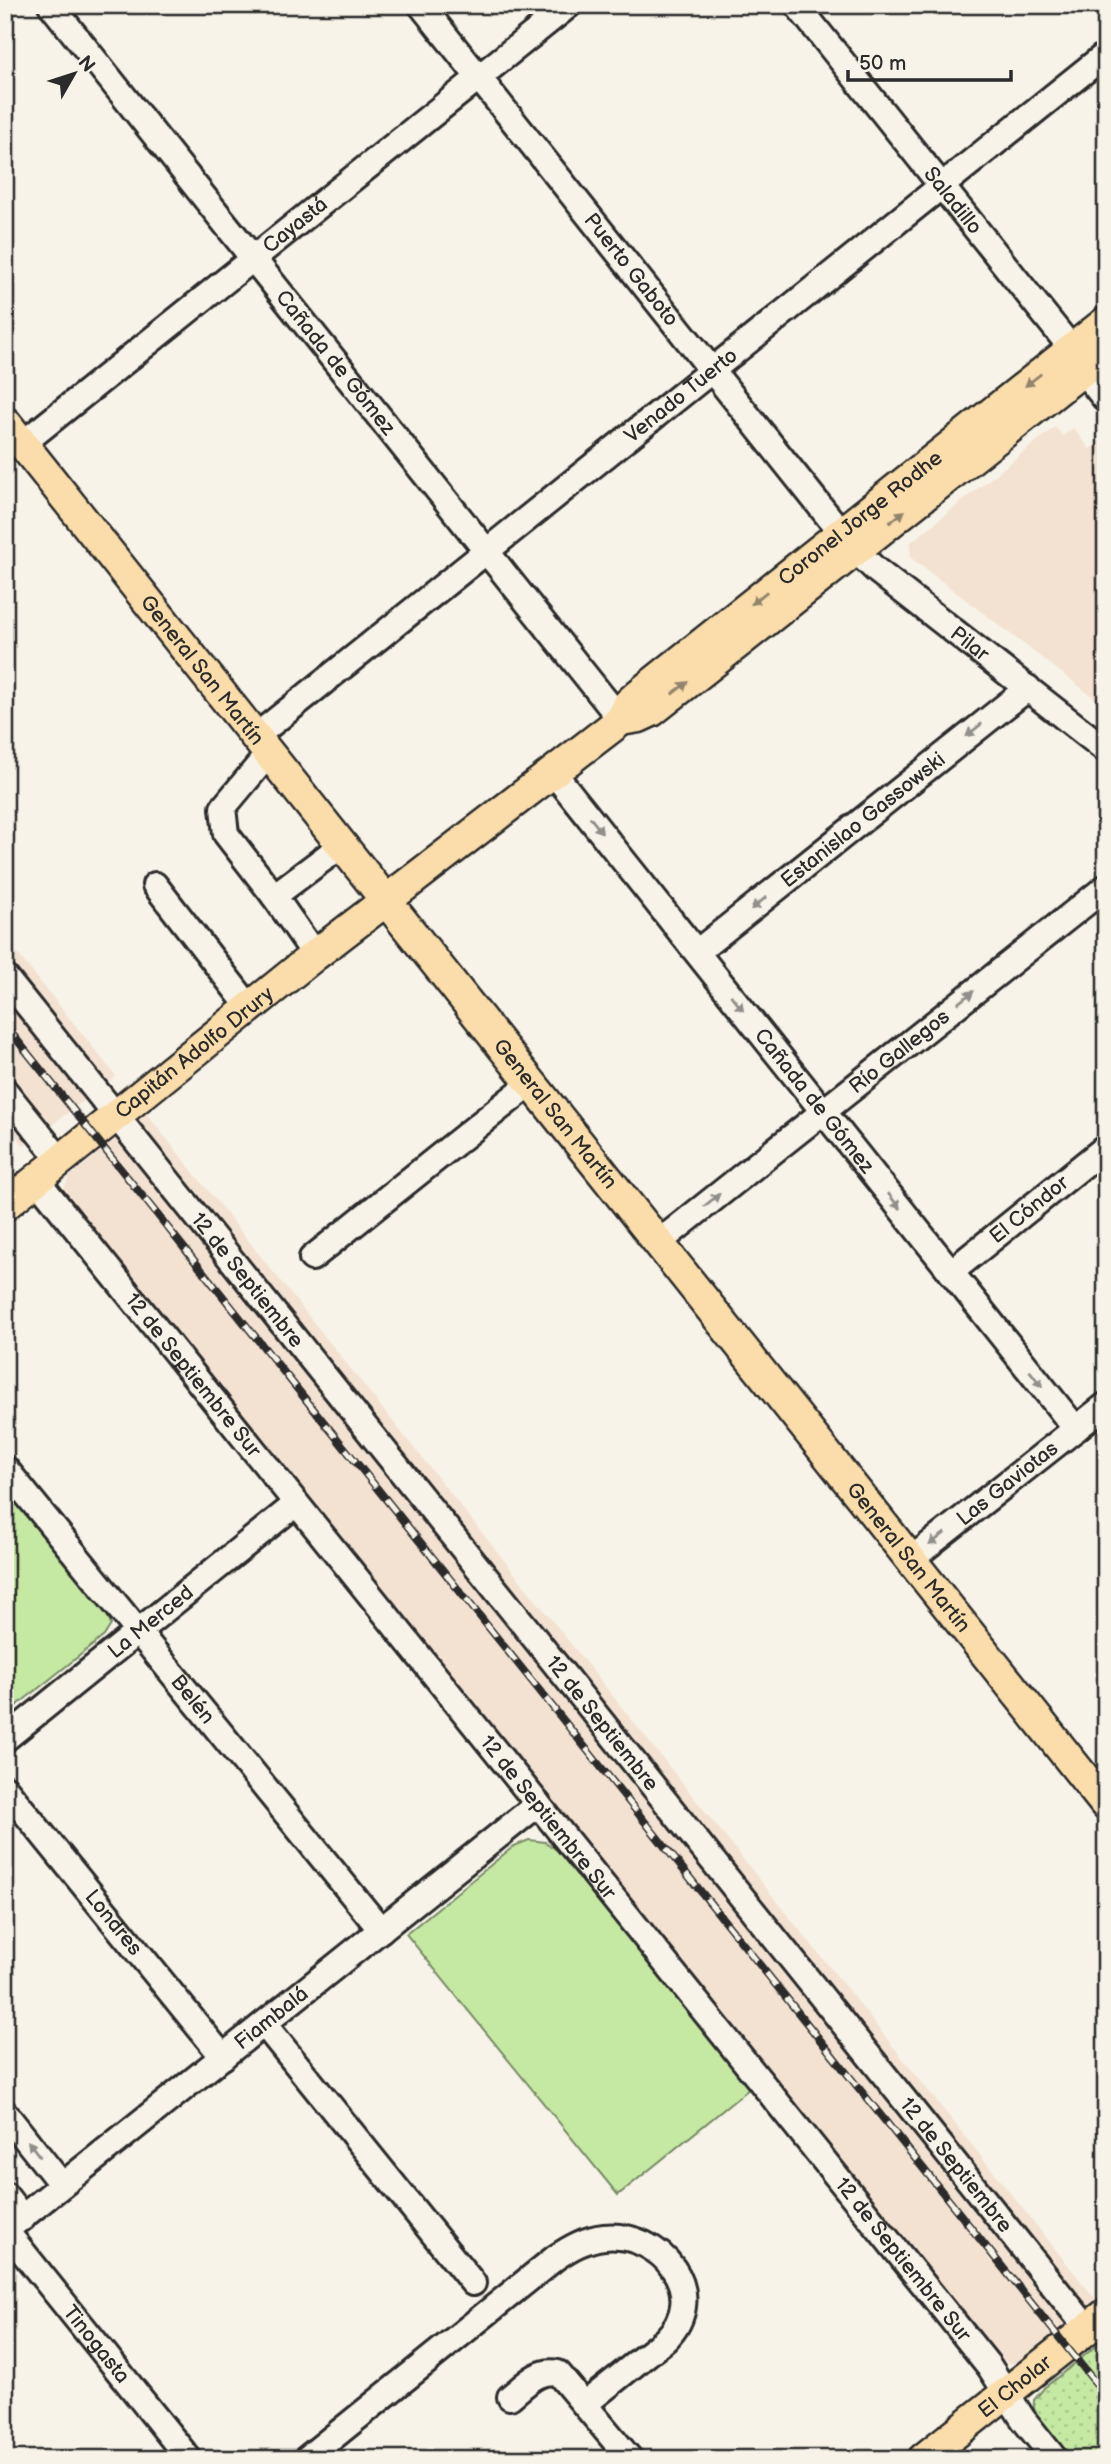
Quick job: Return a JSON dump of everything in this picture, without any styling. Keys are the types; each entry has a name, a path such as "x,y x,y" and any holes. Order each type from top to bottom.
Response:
{"main road":[{"name":"Coronel Jorge Rodhe","path":"386,901 621,720 633,698 848,542 1077,360 1106,322"},
{"name":"Coronel Jorge Rodhe","path":"1077,360 1106,352"},
{"name":"General San Martín","path":"14,433 1106,1805"},
{"name":"Capitán Adolfo Drury","path":"5,1205 386,901"},
{"name":"El Cholar","path":"923,2459 1096,2321"}],"street":[{"name":"Cañada de Gómez","path":"51,5 621,720"},
{"name":"Puerto Gaboto","path":"421,5 848,542"},
{"name":"Cayastá","path":"14,433 253,259 569,5"},
{"name":"Saladillo","path":"797,5 942,186 1106,400"},
{"name":"Venado Tuerto","path":"315,955 226,834 223,808 262,745 487,551 1106,54"},
{"name":"Pilar","path":"848,542 876,570 1106,750"},
{"name":"Estanislao Gassowski","path":"697,953 1028,688"},
{"name":"Cañada de Gómez","path":"553,772 1076,1429"},
{"path":"274,896 342,845"},
{"path":"155,885 250,1007"},
{"name":"Río Gallegos","path":"658,1243 1106,887"},
{"name":"12 de Septiembre","path":"5,977 1096,2321"},
{"path":"312,1258 531,1083"},
{"path":"5,1090 61,1161"},
{"name":"El Cóndor","path":"951,1272 1106,1147"},
{"name":"12 de Septiembre Sur","path":"37,1180 989,2365 1023,2419 1055,2459"},
{"name":"Las Gaviotas","path":"910,1560 1106,1405"},
{"name":"Belén","path":"5,1468 381,1930"},
{"name":"La Merced","path":"5,1739 296,1504"},
{"name":"Londres","path":"5,1788 223,2057"},
{"name":"Fiambalá","path":"11,2227 538,1804"},
{"path":"264,2024 473,2283"},
{"path":"5,2113 62,2185"},
{"name":"Tinogasta","path":"5,2196 11,2227 189,2459"},
{"path":"306,2459 555,2258 572,2247 606,2237 623,2237 639,2242 660,2254 676,2273 682,2286 683,2315 676,2329 665,2340 585,2404"},
{"path":"510,2397 535,2377 551,2371 558,2372 630,2459"}],"shaded area":[{"path":"1055,427 1063,436 1073,428 1090,449 1106,437 1106,707 911,558 910,543"},
{"path":"5,938 116,1076 24,1146 5,1122"},
{"path":"146,1113 1096,2300 1024,2357 1013,2364 999,2359 65,1195 64,1189 69,1177"}],"green space":[{"path":"5,1486 106,1612 111,1625 104,1636 5,1715"},
{"path":"529,1840 545,1842 558,1851 750,2088 618,2195 406,1934 514,1846"},
{"path":"1106,2338 1106,2459 1068,2459 1040,2424 1036,2417 1034,2400 1044,2388"}],"railway":[{"path":"5,1025 1106,2396"}]}
